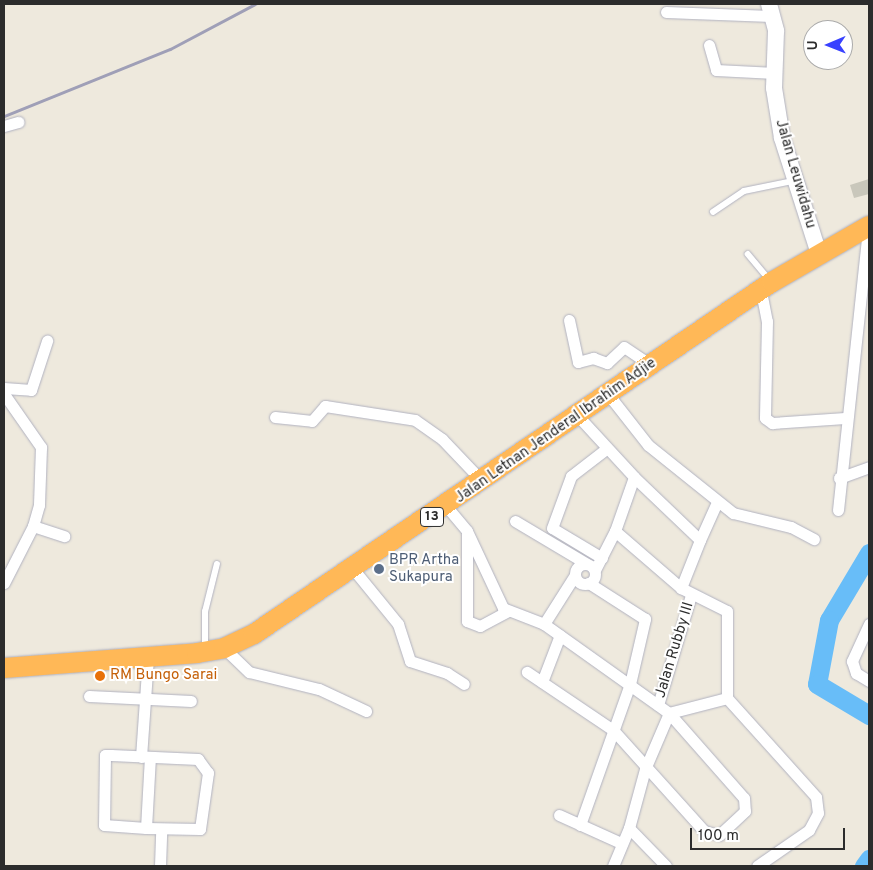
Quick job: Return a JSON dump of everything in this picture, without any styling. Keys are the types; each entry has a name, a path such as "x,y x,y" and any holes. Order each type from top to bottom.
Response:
{"highway":[{"name":"13","path":"819,254 868,227"},
{"name":"Jalan Letnan Jenderal Ibrahim Adjie","path":"4,668 204,651 224,648 254,634 354,570 651,364 819,254"}],"street":[{"path":"666,12 770,10"},
{"name":"Jalan Leuwidahu","path":"770,10 777,44 775,72 776,104 794,181 819,254"},
{"path":"710,45 716,70 775,72"},
{"path":"4,126 18,122"},
{"path":"838,510 845,418 868,227"},
{"path":"767,287 765,418 772,423 845,418"},
{"path":"570,320 578,362 593,358 607,363 624,347 651,364"},
{"path":"4,388 31,390 48,342"},
{"path":"4,394 41,447 39,505 33,526 4,583"},
{"path":"608,394 648,445 717,502 733,513 791,527 814,539"},
{"path":"275,417 312,421 325,406 415,420 442,439 483,482"},
{"path":"578,416 634,477 700,540"},
{"path":"548,540 571,476 606,448"},
{"path":"840,478 869,467"},
{"path":"544,624 576,575 578,567 591,567 602,558 615,531 634,477"},
{"path":"681,588 717,502"},
{"path":"447,507 467,531 498,602 508,611 544,624 669,713 747,806 718,835 709,834 646,769 613,730 528,672"},
{"path":"515,520 591,567"},
{"path":"33,526 64,536"},
{"path":"552,528 602,558"},
{"path":"467,531 468,621 480,626 508,611"},
{"path":"615,531 681,588 691,595 723,608 729,616 727,698 810,788 818,805 816,821 809,830 757,866"},
{"path":"589,583 591,567"},
{"path":"354,570 398,624 410,661 447,673 464,684"},
{"path":"576,575 579,582 589,583 645,619 630,684 580,825"},
{"name":"Jalan Rubby III","path":"658,705 691,595"},
{"path":"869,624 866,639 853,668 869,681"},
{"path":"542,682 560,635"},
{"path":"224,648 250,672 319,689 366,710"},
{"path":"146,828 144,700 148,657"},
{"path":"88,696 191,701"},
{"path":"669,713 727,698"},
{"path":"613,866 628,828 646,769 669,713"},
{"path":"103,757 198,759 208,773 202,826 188,831 146,828 102,822 103,757"},
{"path":"559,815 622,844"},
{"path":"628,828 666,866"},
{"path":"160,866 161,829"}],"lane":[{"path":"713,212 744,191 794,181"},
{"path":"748,254 767,287"},
{"path":"204,651 204,612 217,564"}],"building":[{"path":"869,179 869,194 854,198 850,185"}],"waterway":[{"path":"869,553 829,620 817,684 869,715"},
{"path":"864,866 869,859"}],"railway":[{"path":"4,116 170,49 255,4"}],"place":[{"name":"BPR Artha Sukapura","path":"379,569"},
{"name":"RM Bungo Sarai","path":"100,676"}]}
